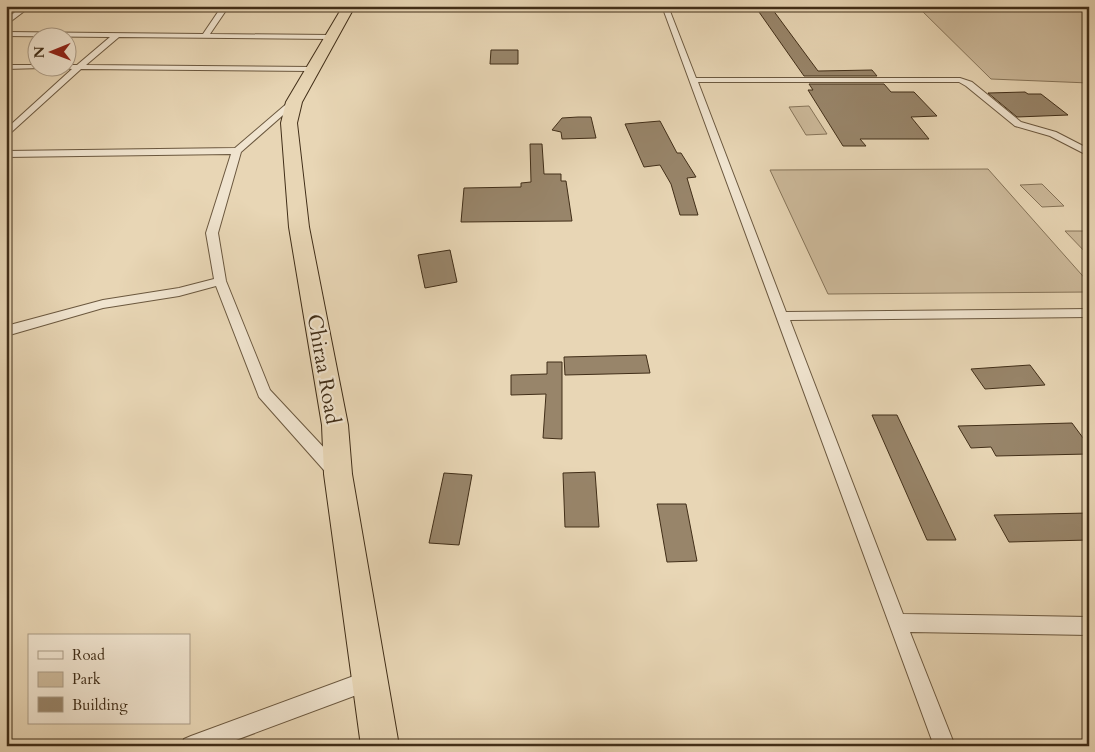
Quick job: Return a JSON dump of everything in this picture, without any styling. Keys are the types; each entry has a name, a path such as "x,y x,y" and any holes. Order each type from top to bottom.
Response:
{"highway":[{"name":"Chiraa Road","path":"349,6 311,69 294,102 289,123 294,194 335,425 338,474 380,746"}],"street":[{"path":"6,23 28,6"},
{"path":"206,35 226,6"},
{"path":"665,6 896,623 945,746"},
{"path":"6,34 330,37"},
{"path":"6,134 22,117 118,34"},
{"path":"6,67 28,67"},
{"path":"79,67 311,69"},
{"path":"692,80 960,80 970,84 1018,124 1053,134 1089,153"},
{"path":"294,102 238,151 212,233 220,281 264,393 338,474"},
{"path":"6,154 238,151"},
{"path":"6,331 103,304 179,292 220,281"},
{"path":"781,316 1089,313"},
{"path":"896,623 1089,626"},
{"path":"191,746 371,680"}],"green space":[{"path":"917,6 1089,6 1089,83 991,79"},
{"path":"809,106 827,134 806,135 789,107"},
{"path":"988,169 1089,283 1089,292 828,294 770,170"},
{"path":"1042,184 1064,206 1042,207 1020,185"},
{"path":"1065,231 1089,231 1089,256"}],"building":[{"path":"770,6 818,71 872,70 877,76 804,76 759,12"},
{"path":"491,50 518,50 518,64 490,64"},
{"path":"809,84 884,84 891,92 914,92 937,116 911,117 929,139 860,139 866,146 843,146 808,90 813,90"},
{"path":"1025,92 1028,94 1041,94 1068,115 1017,117 988,93"},
{"path":"591,117 596,138 562,139 561,132 552,130 562,118"},
{"path":"660,121 677,153 681,153 696,177 687,178 698,215 680,215 671,184 660,165 644,167 625,124"},
{"path":"530,144 542,144 544,174 561,174 561,181 566,181 572,221 461,222 464,188 521,187 521,183 531,182"},
{"path":"450,250 457,282 425,288 418,255"},
{"path":"646,355 650,373 565,375 564,357"},
{"path":"547,362 562,362 562,439 543,438 546,394 511,395 511,375 547,374"},
{"path":"1030,365 1045,385 985,389 971,369"},
{"path":"872,415 897,415 956,540 927,540"},
{"path":"1072,423 1089,446 1089,454 996,456 991,447 971,448 958,426"},
{"path":"595,472 599,527 565,527 563,473"},
{"path":"444,473 472,475 459,545 429,543"},
{"path":"657,504 686,504 697,561 667,562"},
{"path":"1089,513 1089,540 1009,542 994,515"}]}
